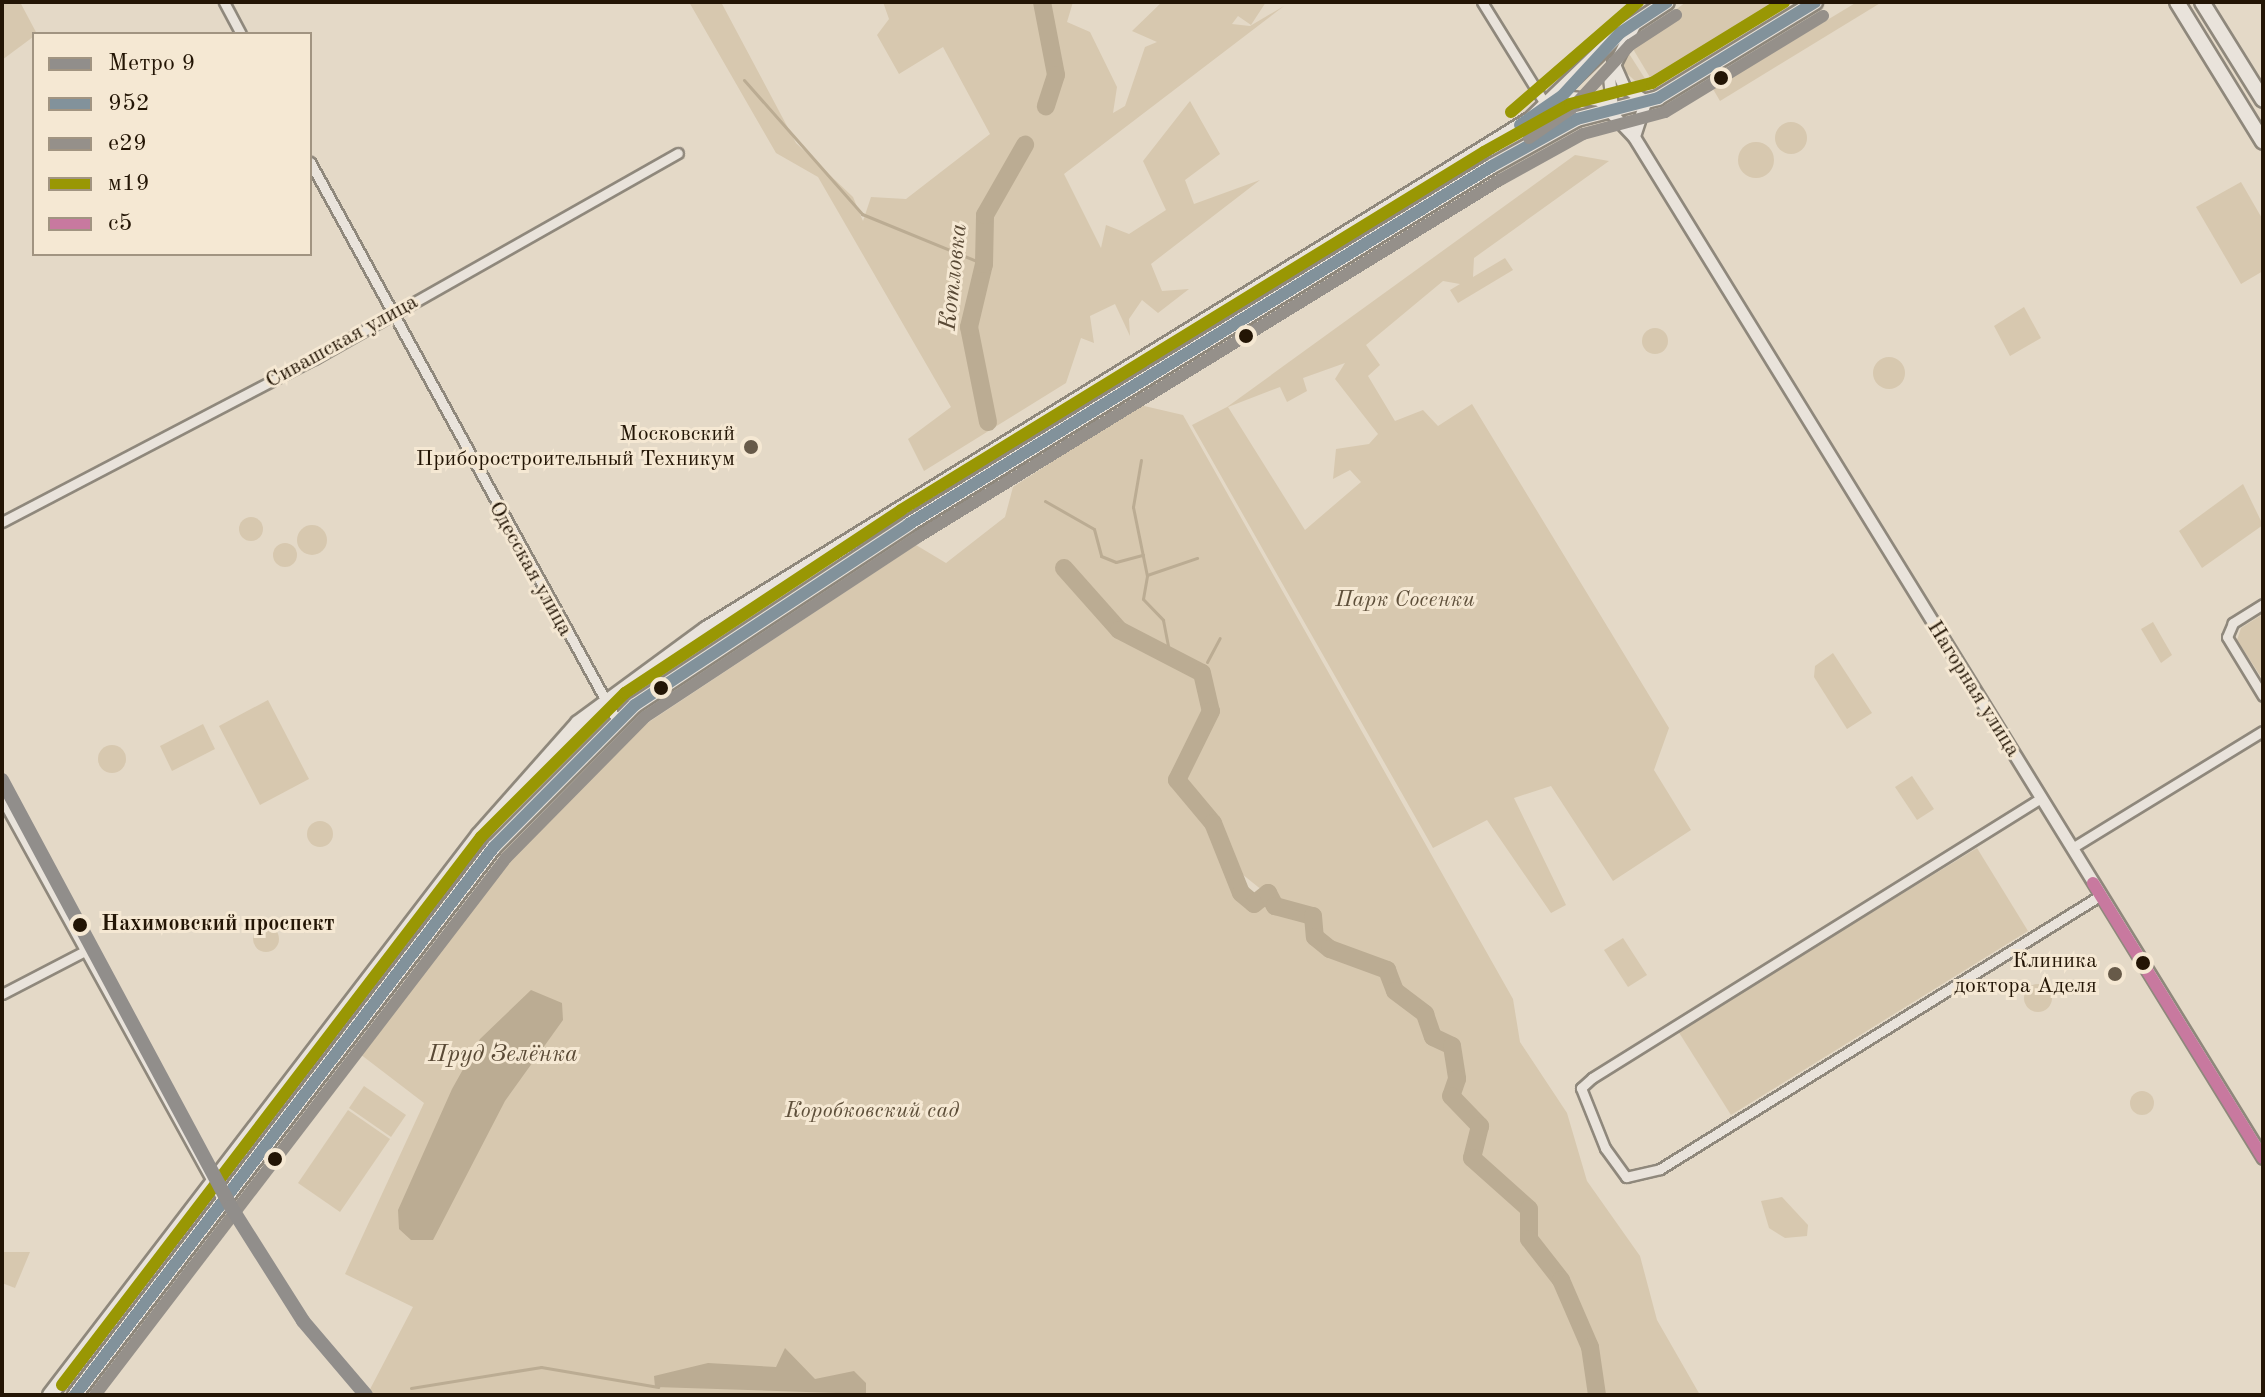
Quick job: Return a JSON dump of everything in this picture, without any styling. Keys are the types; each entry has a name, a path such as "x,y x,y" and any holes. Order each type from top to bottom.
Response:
{"main road":[{"path":"50,1395 479,835 604,703 706,629 1547,107 1562,96 1635,23 1667,2"},
{"path":"75,1395 222,1198 494,847 617,721 714,647 909,524 1570,123 1647,103 1815,2"},
{"path":"2177,2 2263,142"},
{"path":"2202,2 2263,100"}],"street":[{"path":"224,2 240,32"},
{"path":"1482,2 1547,107"},
{"path":"1612,110 1613,62 1635,23"},
{"path":"1570,123 1610,116 1634,137 1647,103 1624,87 1613,62"},
{"name":"Нагорная улица","path":"1562,96 1587,95 1612,110 1634,137 2263,1158"},
{"name":"Сивашская улица","path":"2,522 394,314 678,153"},
{"name":"Одесская улица","path":"312,166 604,703 617,721"},
{"path":"2263,604 2233,623 2227,637 2263,696"},
{"path":"2072,848 2260,732 2263,722"},
{"path":"2,797 87,950 211,1187 222,1198"},
{"path":"2041,798 1592,1078 1581,1088 1605,1148 1626,1177 1660,1169 2101,895"},
{"path":"2,994 87,950"}],"green space":[{"path":"2,2 20,2 36,32 32,32 32,38 2,60"},
{"path":"689,2 721,2 796,143 853,197 863,221 871,197 906,199 990,134 943,47 899,74 877,35 889,19 883,2 1073,2 1067,22 1090,32 1117,87 1113,113 1125,106 1145,47 1157,42 1132,31 1162,2 1266,2 1251,25 1238,16 1232,24 1250,26 1284,6 1064,174 1101,248 1106,225 1129,234 1166,210 1143,161 1190,101 1220,154 1185,180 1194,204 1260,180 1151,264 1162,291 1189,289 1158,313 1142,300 1129,319 1130,336 1115,304 1090,316 1094,343 1081,338 1066,383 924,471 908,439 951,407 818,177 776,153"},
{"path":"1686,2 1786,2 1654,84 1630,44"},
{"path":"1857,2 1882,2 1720,101 1713,89"},
{"path":"1626,49 1651,88 1646,91 1620,67"},
{"path":"1791,122 1802,127 1807,138 1802,149 1791,154 1780,149 1775,138 1780,127"},
{"path":"1756,142 1769,147 1774,160 1769,173 1756,178 1743,173 1738,160 1743,147"},
{"name":"Парк Сосенки","path":"1575,155 1609,161 1474,258 1473,277 1505,258 1513,270 1458,303 1450,290 1460,284 1443,281 1366,345 1380,365 1368,376 1395,421 1423,410 1438,426 1472,404 1669,728 1654,770 1691,830 1613,881 1551,786 1514,798 1566,905 1551,913 1487,820 1433,848 1192,425 1227,407","holes":["1345,363 1335,379 1378,434 1369,444 1336,449 1333,479 1350,470 1361,482 1305,530 1228,407 1280,387 1287,402 1307,391 1303,378"]},
{"path":"2241,182 2263,220 2263,271 2241,284 2196,207"},
{"path":"2024,307 2041,338 2010,356 1994,326"},
{"path":"1655,328 1664,332 1668,341 1664,350 1655,354 1646,350 1642,341 1646,332"},
{"path":"1889,357 1900,362 1905,373 1900,384 1889,389 1878,384 1873,373 1878,362"},
{"name":"Коробковский сад","path":"1140,405 1183,415 1513,999 1520,1042 1567,1113 1587,1181 1640,1256 1657,1320 1700,1395 367,1395 413,1307 345,1274 424,1103 360,1054 501,867 646,724 916,545 946,563 1005,517 1013,487","holes":["1242,874 1268,895 1254,905 1240,894"]},
{"path":"2243,484 2263,525 2202,568 2179,531"},
{"path":"251,517 260,520 263,529 260,538 251,541 242,538 239,529 242,520"},
{"path":"312,525 318,526 326,534 326,546 318,554 312,555 306,554 298,546 297,540 298,534 306,526"},
{"path":"285,543 294,546 297,555 294,564 285,567 276,564 273,555 276,546"},
{"path":"2263,614 2263,680 2237,640 2241,628"},
{"path":"2153,622 2172,655 2161,663 2141,629"},
{"path":"1833,653 1872,713 1847,729 1814,677 1815,666"},
{"path":"268,700 309,779 260,805 219,726"},
{"path":"203,724 215,749 172,771 160,746"},
{"path":"112,745 122,749 126,759 122,769 112,773 102,769 98,759 102,749"},
{"path":"1912,776 1934,809 1917,820 1895,787"},
{"path":"320,821 329,825 333,834 329,843 320,847 311,843 307,834 311,825"},
{"path":"1977,848 2028,931 1731,1115 1678,1031"},
{"path":"266,926 275,930 279,939 275,948 266,952 257,948 253,939 257,930"},
{"path":"1623,938 1647,975 1628,987 1604,950"},
{"path":"2038,984 2048,988 2052,998 2048,1008 2038,1012 2028,1008 2024,998 2028,988"},
{"path":"364,1086 406,1115 391,1137 349,1108"},
{"path":"2142,1091 2150,1095 2154,1103 2150,1111 2142,1115 2134,1111 2130,1103 2134,1095"},
{"path":"348,1110 390,1139 340,1212 298,1183"},
{"path":"1782,1197 1808,1225 1807,1236 1785,1238 1769,1228 1761,1201"},
{"path":"2,1252 30,1252 15,1288 2,1283"}],"water":[{"name":"Пруд Зелёнка","path":"531,990 562,1003 563,1020 505,1101 433,1240 411,1240 399,1229 398,1210 452,1089 480,1039"},
{"path":"785,1348 815,1379 854,1371 866,1383 866,1394 655,1387 654,1376 708,1363 776,1367"}],"waterway":[{"name":"Котловка","path":"1042,2 1056,75 1046,106"},
{"path":"744,80 862,214 984,264"},
{"name":"Котловка","path":"988,422 969,327 984,264 985,215 1025,145"},
{"path":"1141,460 1133,507 1147,576 1143,599 1163,620 1169,650"},
{"path":"1045,501 1094,529 1101,556 1116,562 1143,555"},
{"path":"1147,575 1197,558"},
{"name":"Котловка","path":"1064,568 1119,630 1202,673 1211,711 1177,780 1213,823 1241,893 1254,904 1268,893 1275,906 1313,916 1315,937 1330,949 1387,970 1395,991 1425,1014 1433,1037 1452,1046 1457,1079 1451,1096 1480,1126 1472,1158 1529,1209 1529,1239 1561,1280 1590,1347 1597,1395"},
{"path":"1207,662 1220,638"},
{"name":"Котловка","path":"1202,673 1204,669"},
{"path":"411,1388 541,1367 658,1387"}],"metro line":[{"name":"9","path":"2,780 231,1207 303,1321 366,1395"}],"transit line":[{"name":"м19","path":"1511,112 1638,2"},
{"name":"952","path":"1520,125 1562,96 1620,33 1667,2"},
{"name":"м19","path":"62,1385 481,837 625,693 901,510 1484,152 1570,104 1652,83 1784,2"},
{"name":"952","path":"75,1395 494,847 635,705 909,524 1492,166 1577,119 1658,98 1815,2"},
{"name":"е29","path":"1529,138 1572,108 1630,45 1676,15"},
{"name":"е29","path":"95,1395 506,858 645,717 918,537 1500,180 1583,134 1665,112 1823,16"},
{"name":"с5","path":"2093,883 2263,1158"}],"place":[{"name":"Московский Приборостроительный Техникум","path":"751,447"},
{"name":"Нахимовский проспект","path":"80,925"},
{"name":"Клиника доктора Аделя","path":"2115,974"}]}
